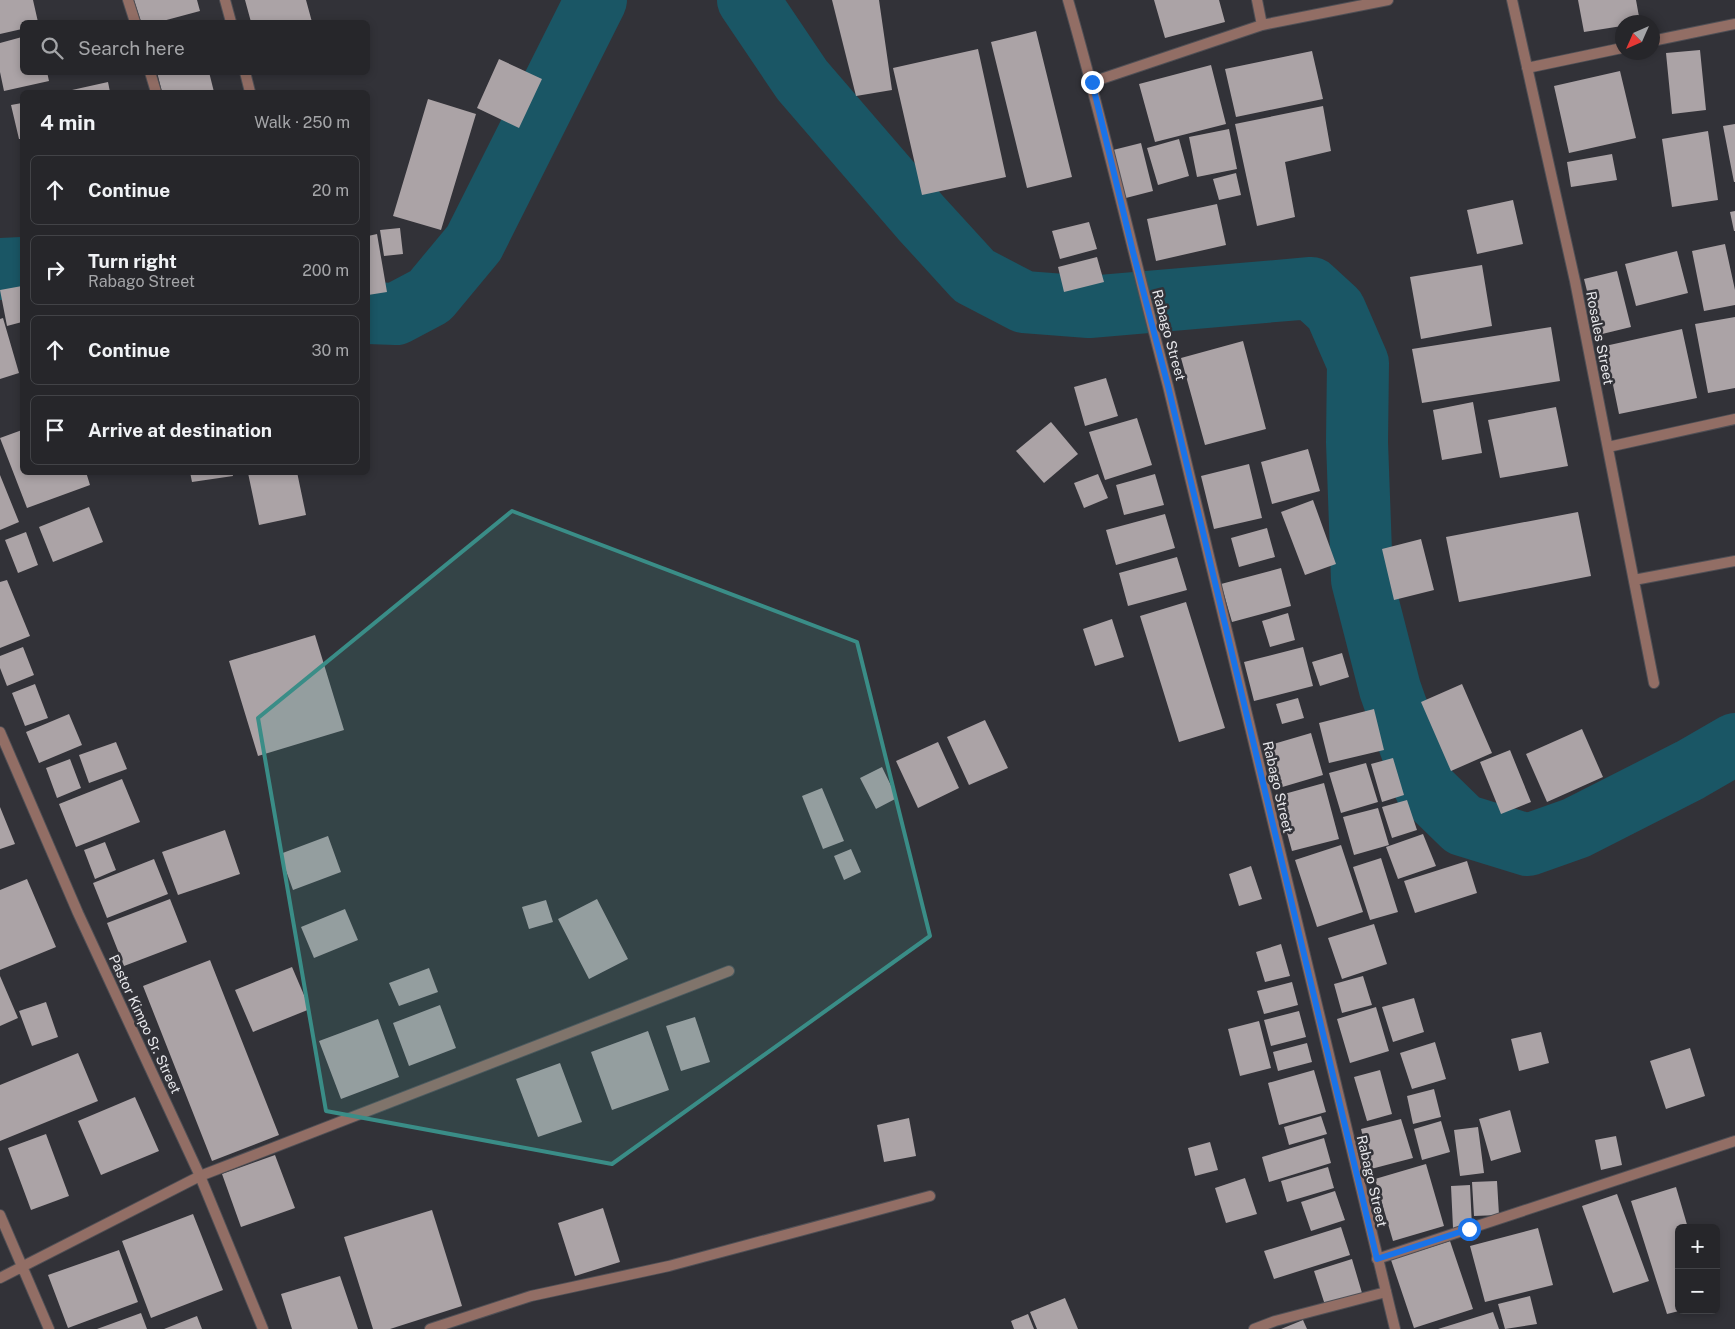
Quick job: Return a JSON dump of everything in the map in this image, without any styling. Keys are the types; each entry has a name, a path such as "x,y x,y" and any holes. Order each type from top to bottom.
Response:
{"street":[{"path":"128,0 134,20"},
{"path":"225,0 230,20"},
{"name":"Rabago Street","path":"1068,0 1092,82 1168,386 1395,1329"},
{"path":"1257,0 1262,25"},
{"path":"1092,82 1262,25 1388,0"},
{"name":"Rosales Street","path":"1512,0 1575,281 1654,683"},
{"path":"1660,39 1735,24"},
{"path":"1527,68 1615,49"},
{"path":"151,75 155,90"},
{"path":"246,75 250,90"},
{"path":"1608,447 1735,419"},
{"path":"1634,580 1735,561"},
{"name":"Pastor Kimpo Sr. Street","path":"0,732 78,912 200,1176 263,1329"},
{"path":"0,1278 200,1176 729,971"},
{"path":"1377,1259 1735,1141"},
{"path":"430,1329 531,1296 669,1266 930,1196"},
{"path":"0,1215 24,1267 48,1329"},
{"path":"1254,1329 1275,1321 1386,1292"}],"highlighted area":[{"path":"512,511 857,642 930,936 612,1164 326,1111 258,718"}],"building":[{"path":"0,0 33,0 38,20 20,20 20,29 0,34"},
{"path":"134,0 197,0 200,11 166,20 140,20"},
{"path":"245,0 306,0 311,20 250,20"},
{"path":"832,0 879,0 892,90 856,96"},
{"path":"1154,0 1219,0 1225,22 1165,38"},
{"path":"1578,0 1636,0 1639,15 1615,15 1615,27 1584,32"},
{"path":"1036,31 1072,177 1027,188 991,42"},
{"path":"20,38 20,75 48,75 49,81 4,91 0,72 0,43"},
{"path":"978,49 1006,177 922,195 893,68"},
{"path":"1700,50 1706,110 1672,114 1666,53"},
{"path":"1312,51 1323,99 1236,117 1225,69"},
{"path":"499,59 542,79 519,128 477,108"},
{"path":"1211,65 1226,124 1155,142 1139,84"},
{"path":"1620,71 1636,138 1569,153 1554,86"},
{"path":"158,75 210,75 214,90 162,90"},
{"path":"108,82 110,90 72,90"},
{"path":"428,99 476,114 441,230 393,216"},
{"path":"20,103 20,139 19,139 11,105"},
{"path":"1323,106 1331,151 1285,162 1295,217 1257,226 1235,124"},
{"path":"1735,124 1735,182 1734,182 1723,126"},
{"path":"1229,129 1237,169 1197,177 1189,137"},
{"path":"1708,131 1718,200 1672,207 1662,139"},
{"path":"1179,139 1189,176 1158,185 1147,148"},
{"path":"1141,143 1153,191 1122,199 1109,151"},
{"path":"1612,154 1617,180 1571,187 1567,162"},
{"path":"1236,173 1241,195 1219,200 1213,179"},
{"path":"1513,200 1523,244 1477,254 1467,210"},
{"path":"1217,204 1226,245 1156,261 1147,219"},
{"path":"1735,211 1735,231 1734,231 1730,212"},
{"path":"1089,222 1097,249 1060,259 1052,231"},
{"path":"400,228 403,254 384,256 380,230"},
{"path":"377,234 387,292 370,295 370,236"},
{"path":"1725,244 1735,290 1735,305 1704,311 1692,251"},
{"path":"1677,251 1688,293 1636,306 1625,264"},
{"path":"1097,257 1104,282 1064,292 1058,267"},
{"path":"1482,265 1492,326 1421,339 1410,277"},
{"path":"1617,271 1631,327 1598,335 1584,279"},
{"path":"20,286 20,323 7,326 0,290"},
{"path":"1735,317 1735,388 1708,393 1695,324"},
{"path":"3,318 19,373 0,379 0,319"},
{"path":"1551,327 1560,381 1422,403 1412,349"},
{"path":"1682,329 1697,398 1619,414 1605,346"},
{"path":"1243,341 1266,429 1205,445 1181,358"},
{"path":"1106,378 1118,416 1085,426 1074,387"},
{"path":"1473,402 1482,453 1442,460 1433,410"},
{"path":"1556,407 1568,466 1500,478 1488,420"},
{"path":"1137,418 1152,465 1105,480 1089,432"},
{"path":"1051,422 1078,454 1044,483 1016,451"},
{"path":"20,431 20,475 87,475 90,485 27,508 0,438"},
{"path":"1308,449 1320,491 1272,504 1261,462"},
{"path":"1249,464 1262,518 1214,529 1201,476"},
{"path":"1098,474 1108,498 1084,508 1074,483"},
{"path":"1155,474 1164,505 1124,515 1116,485"},
{"path":"0,475 19,522 0,530"},
{"path":"191,475 233,476 192,482"},
{"path":"248,475 298,475 306,515 259,525"},
{"path":"1313,500 1336,564 1305,575 1281,512"},
{"path":"89,507 103,542 53,562 39,527"},
{"path":"1578,512 1591,576 1459,602 1446,537"},
{"path":"1165,514 1175,548 1116,565 1106,530"},
{"path":"1267,528 1275,557 1239,567 1231,538"},
{"path":"26,532 38,565 18,573 5,540"},
{"path":"1421,539 1434,590 1394,600 1382,549"},
{"path":"1177,557 1187,590 1128,606 1119,573"},
{"path":"1281,568 1291,606 1232,622 1221,584"},
{"path":"7,580 30,636 0,648 0,582"},
{"path":"1186,602 1225,728 1179,742 1140,616"},
{"path":"1288,613 1295,640 1270,647 1262,621"},
{"path":"1112,619 1124,657 1095,666 1083,629"},
{"path":"315,635 344,730 258,756 229,661"},
{"path":"23,647 34,675 7,686 0,668 0,656"},
{"path":"1303,647 1313,686 1254,701 1244,662"},
{"path":"1342,653 1349,677 1320,686 1312,662"},
{"path":"35,684 48,718 25,726 12,693"},
{"path":"1462,684 1492,753 1451,771 1421,702"},
{"path":"1298,698 1304,718 1282,724 1276,704"},
{"path":"1374,709 1384,750 1329,763 1319,723"},
{"path":"69,714 82,745 39,763 26,732"},
{"path":"985,720 1008,768 969,785 947,737"},
{"path":"1582,729 1603,777 1547,802 1526,754"},
{"path":"1311,733 1323,775 1279,788 1267,746"},
{"path":"116,742 127,769 89,783 79,755"},
{"path":"938,742 959,788 918,808 896,761"},
{"path":"1510,750 1531,802 1501,814 1480,762"},
{"path":"1393,758 1404,795 1382,802 1371,764"},
{"path":"70,759 81,788 57,798 46,768"},
{"path":"1366,763 1378,802 1341,813 1329,773"},
{"path":"882,767 897,798 876,809 860,778"},
{"path":"122,779 140,822 76,847 59,804"},
{"path":"1324,783 1339,839 1292,851 1277,796"},
{"path":"822,788 844,841 823,849 802,796"},
{"path":"1407,800 1417,830 1392,838 1382,807"},
{"path":"0,807 15,844 0,849"},
{"path":"1378,808 1389,845 1354,855 1343,817"},
{"path":"225,830 240,874 178,895 162,852"},
{"path":"1423,834 1436,866 1398,879 1386,847"},
{"path":"328,836 341,872 293,890 280,854"},
{"path":"105,842 116,870 95,879 84,850"},
{"path":"1341,845 1363,912 1317,927 1295,860"},
{"path":"851,849 861,872 844,880 834,856"},
{"path":"1381,858 1398,912 1370,920 1353,867"},
{"path":"154,859 168,894 107,918 93,883"},
{"path":"1467,861 1477,893 1415,913 1404,881"},
{"path":"1251,866 1262,899 1239,906 1229,874"},
{"path":"27,879 56,947 0,970 0,890"},
{"path":"170,899 187,942 124,966 107,923"},
{"path":"597,899 628,959 589,979 558,919"},
{"path":"546,900 553,922 529,929 522,907"},
{"path":"345,909 358,940 314,958 301,927"},
{"path":"1374,924 1387,964 1342,979 1328,938"},
{"path":"1281,944 1290,976 1265,982 1256,952"},
{"path":"210,960 279,1135 212,1161 143,986"},
{"path":"292,967 310,1009 253,1032 235,990"},
{"path":"429,968 438,992 399,1006 389,983"},
{"path":"0,976 18,1018 0,1026"},
{"path":"1363,976 1372,1005 1342,1013 1334,984"},
{"path":"1292,982 1298,1005 1264,1014 1257,991"},
{"path":"1414,998 1424,1032 1393,1042 1382,1007"},
{"path":"46,1002 58,1037 32,1046 19,1011"},
{"path":"440,1005 456,1048 409,1066 393,1023"},
{"path":"1376,1007 1389,1051 1350,1063 1337,1019"},
{"path":"1299,1011 1306,1037 1271,1046 1264,1020"},
{"path":"695,1017 710,1062 681,1071 666,1026"},
{"path":"378,1019 399,1077 341,1099 319,1041"},
{"path":"1259,1021 1271,1068 1240,1076 1228,1029"},
{"path":"648,1031 669,1090 612,1110 591,1052"},
{"path":"1541,1032 1549,1063 1519,1071 1511,1039"},
{"path":"1435,1042 1446,1079 1412,1089 1400,1053"},
{"path":"1307,1043 1312,1062 1278,1071 1273,1052"},
{"path":"1690,1048 1705,1096 1666,1109 1650,1061"},
{"path":"78,1053 98,1101 0,1141 0,1085"},
{"path":"560,1063 582,1122 538,1137 516,1079"},
{"path":"1314,1070 1326,1112 1279,1125 1268,1083"},
{"path":"1380,1070 1392,1114 1367,1121 1354,1077"},
{"path":"1434,1089 1441,1117 1413,1124 1407,1096"},
{"path":"135,1097 159,1151 101,1175 78,1121"},
{"path":"1510,1110 1521,1152 1491,1161 1479,1119"},
{"path":"1321,1116 1327,1134 1289,1145 1284,1127"},
{"path":"909,1118 916,1156 884,1162 877,1125"},
{"path":"1401,1119 1413,1158 1371,1169 1361,1129"},
{"path":"1441,1121 1450,1152 1422,1160 1414,1129"},
{"path":"1478,1127 1484,1173 1460,1176 1454,1130"},
{"path":"46,1134 69,1196 31,1210 8,1148"},
{"path":"1616,1136 1622,1165 1601,1170 1595,1140"},
{"path":"1324,1138 1331,1163 1269,1182 1262,1157"},
{"path":"1210,1142 1218,1170 1195,1176 1188,1148"},
{"path":"275,1155 295,1208 241,1227 222,1174"},
{"path":"1426,1164 1444,1226 1393,1241 1375,1179"},
{"path":"1328,1167 1334,1188 1287,1202 1281,1181"},
{"path":"1245,1178 1257,1214 1226,1223 1215,1188"},
{"path":"1497,1181 1499,1215 1474,1216 1472,1182"},
{"path":"1470,1185 1472,1227 1453,1228 1451,1186"},
{"path":"1676,1187 1687,1224 1675,1224 1675,1312 1667,1314 1631,1201"},
{"path":"1335,1191 1345,1220 1311,1231 1301,1202"},
{"path":"1617,1194 1649,1281 1613,1293 1582,1206"},
{"path":"603,1208 620,1262 575,1276 558,1223"},
{"path":"432,1210 462,1306 390,1329 373,1329 344,1237"},
{"path":"193,1214 223,1290 151,1318 122,1241"},
{"path":"1341,1227 1350,1255 1274,1279 1264,1251"},
{"path":"1538,1228 1553,1285 1485,1302 1470,1246"},
{"path":"1450,1241 1473,1309 1414,1328 1391,1260"},
{"path":"119,1250 138,1302 68,1328 48,1275"},
{"path":"1352,1259 1362,1293 1325,1305 1314,1271"},
{"path":"340,1276 358,1329 292,1329 281,1294"},
{"path":"1530,1296 1537,1324 1505,1329 1498,1304"},
{"path":"1065,1298 1078,1329 1037,1329 1030,1312"},
{"path":"1493,1312 1499,1329 1438,1329"},
{"path":"141,1313 147,1329 97,1329"},
{"path":"1028,1314 1034,1329 1014,1329 1011,1321"},
{"path":"197,1316 202,1329 164,1329"},
{"path":"1303,1320 1307,1329 1281,1329"}],"waterway":[{"path":"370,313 396,314 430,296 474,243 596,0"},
{"path":"748,0 802,80 921,218 974,276 1024,302 1089,307 1311,288 1335,310 1358,363 1357,442 1362,580 1390,689 1425,788 1463,825 1528,845 1576,828 1690,770 1735,744"},
{"path":"0,269 20,268"}],"route":[{"path":"1092,82 1168,386 1377,1259 1469,1229"}]}
